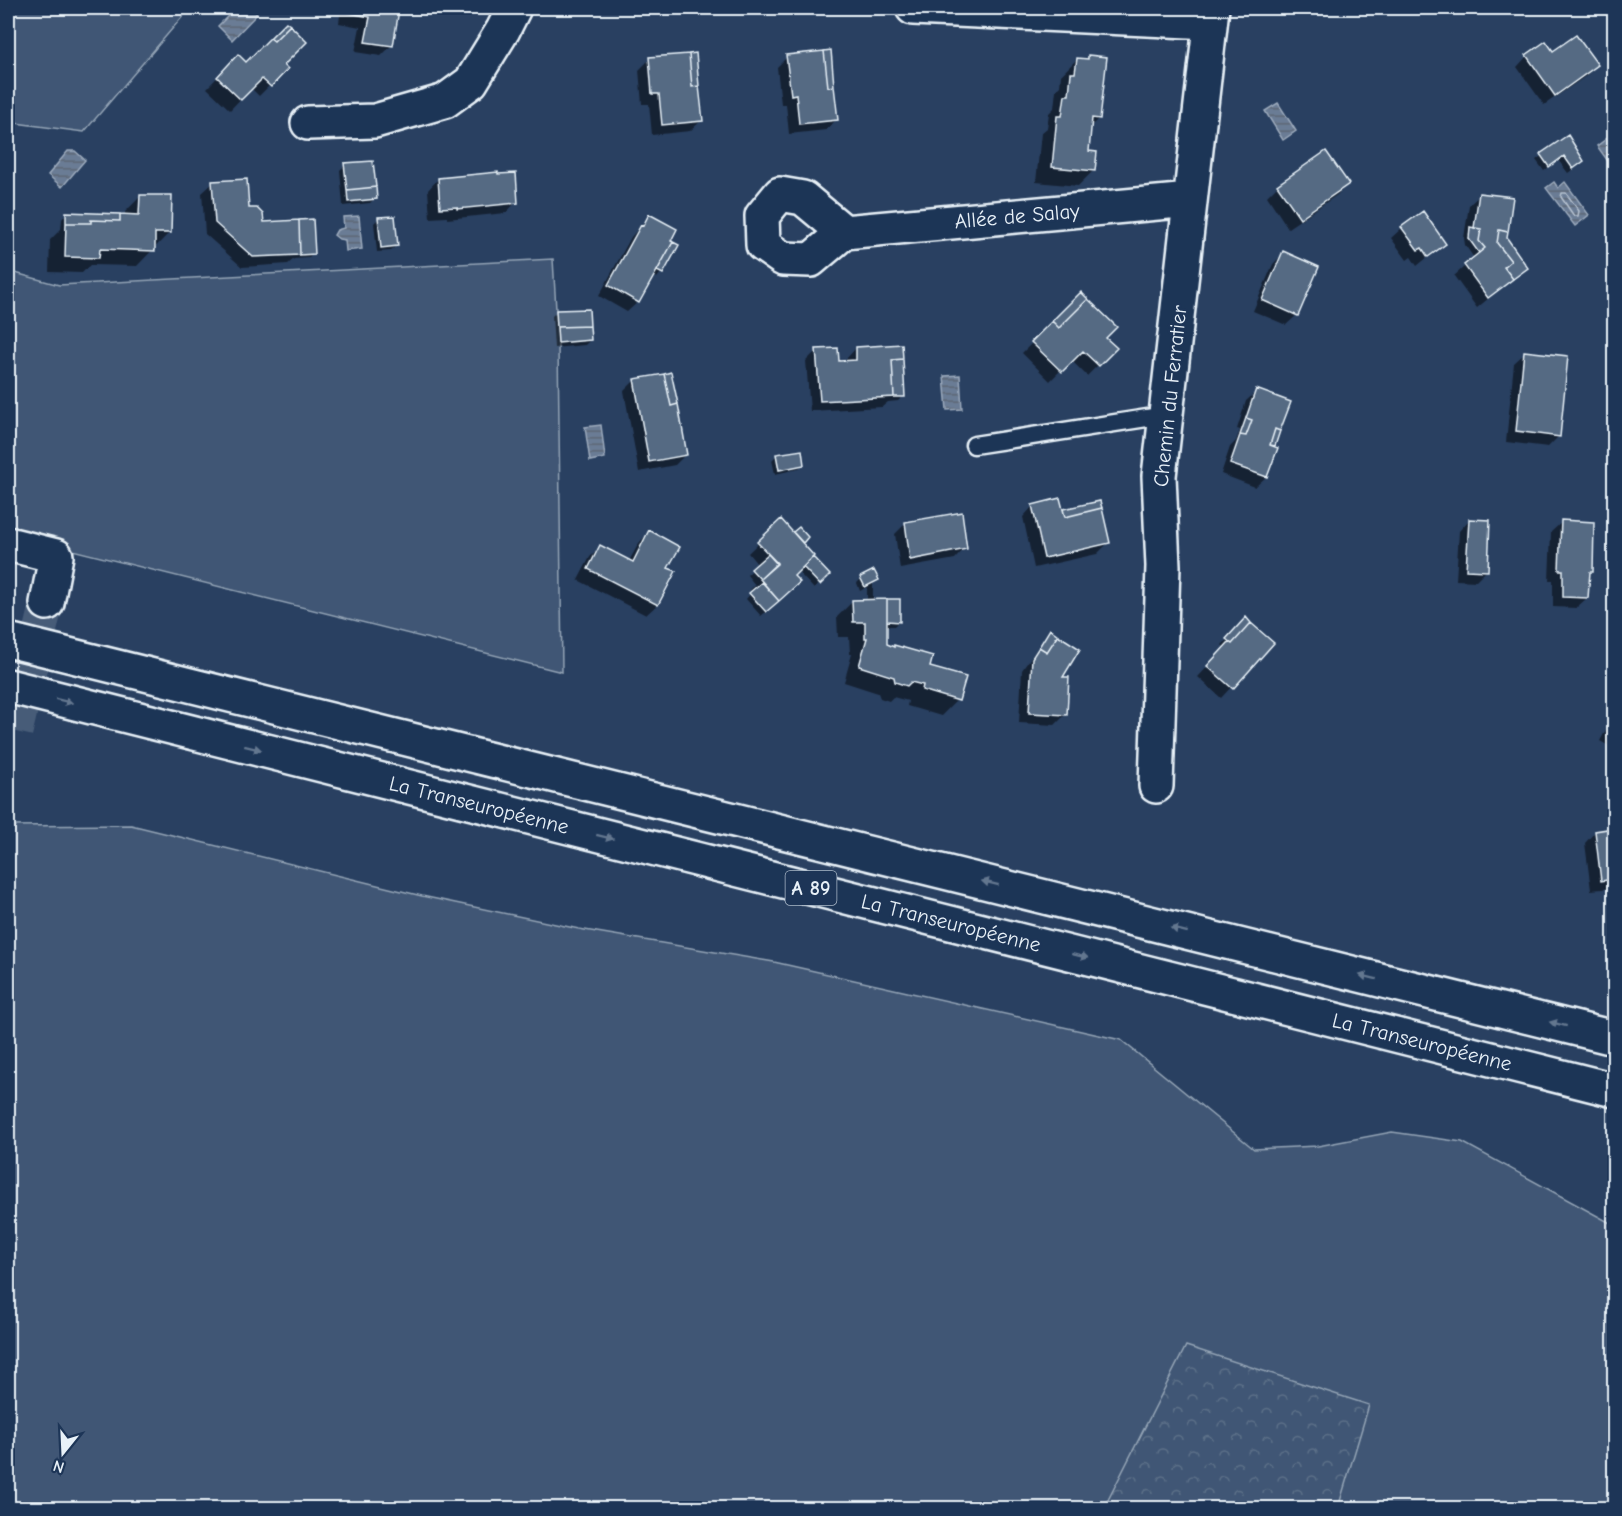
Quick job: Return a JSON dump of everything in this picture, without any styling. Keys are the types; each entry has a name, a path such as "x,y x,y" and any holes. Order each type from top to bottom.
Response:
{"main road":[{"path":"308,123 375,121 445,101 471,81 514,8"},
{"path":"913,8 1211,15"},
{"name":"Chemin du Ferratier","path":"1156,786 1163,566 1159,476 1211,15"},
{"name":"Allée de Salay","path":"844,232 1190,200"},
{"path":"8,544 56,556 47,603"},
{"name":"A 89","path":"8,640 1614,1038"},
{"name":"La Transeuropéenne","path":"8,686 1614,1090"}],"lane":[{"path":"974,445 1166,415"}],"green space":[{"path":"8,8 190,8 84,132 8,122"},
{"path":"553,259 558,343 562,672 8,534 8,271 59,285"},
{"path":"131,825 422,896 579,929 774,962 1121,1040 1254,1149 1318,1146 1392,1132 1462,1142 1614,1225 1614,1508 8,1508 8,826"},
{"path":"1186,1346 1369,1405 1338,1508 1104,1508"}],"water":[{"path":"236,8 255,8 254,11 257,14 232,40 218,26"},
{"path":"1278,103 1296,131 1283,140 1265,111"},
{"path":"1614,133 1614,161 1610,164 1597,146"},
{"path":"68,151 75,151 85,160 62,187 48,175"},
{"path":"1554,182 1558,188 1565,182 1589,215 1575,226 1546,188"},
{"path":"359,216 362,249 346,251 345,240 334,235 337,230 344,228 343,217"},
{"path":"960,375 962,409 947,410 944,376"},
{"path":"601,425 605,458 590,461 585,427"}],"building":[{"path":"350,8 399,10 393,46 365,42 370,17 349,13"},
{"path":"286,22 290,25 274,41 270,38"},
{"path":"290,25 307,42 284,65 288,69 271,87 262,79 241,100 217,77 238,54 246,62 270,38 274,41"},
{"path":"1576,35 1598,65 1555,96 1526,55 1546,41 1553,51"},
{"path":"831,50 834,86 828,87 824,51"},
{"path":"824,51 828,87 834,86 838,120 799,124 796,94 791,95 786,55"},
{"path":"696,53 699,86 692,87 689,54"},
{"path":"689,54 692,87 699,86 703,121 662,125 659,94 652,94 649,57"},
{"path":"1088,55 1107,57 1100,119 1092,118 1089,151 1097,152 1095,171 1052,167 1057,116 1062,116 1065,95 1069,95 1071,73 1075,73 1077,58 1088,59"},
{"path":"1568,135 1584,161 1573,169 1564,156 1549,167 1540,154"},
{"path":"1326,151 1349,184 1300,218 1277,185"},
{"path":"373,161 376,187 347,190 344,163"},
{"path":"498,172 498,174 516,173 518,203 457,209 457,207 440,208 438,178"},
{"path":"247,179 249,208 257,208 263,214 264,222 299,220 300,255 253,257 215,223 212,181"},
{"path":"376,187 377,199 348,202 347,190"},
{"path":"1479,193 1513,197 1508,232 1499,230 1497,243 1511,261 1504,267 1513,279 1488,298 1464,265 1485,248 1479,241 1481,229 1474,228"},
{"path":"140,195 172,195 171,233 155,233 155,251 100,249 99,258 65,257 66,223 91,223 91,220 120,221 120,214 139,215"},
{"path":"1423,211 1446,244 1428,257 1422,248 1418,250 1401,227"},
{"path":"66,212 120,214 120,221 91,220 91,223 66,223"},
{"path":"649,214 677,229 671,241 673,242 639,303 608,285"},
{"path":"395,216 398,246 381,248 378,217"},
{"path":"313,219 315,254 300,255 299,220"},
{"path":"1470,227 1481,229 1479,241 1485,248 1479,253 1469,239"},
{"path":"1499,230 1508,232 1507,238 1528,268 1513,279 1504,267 1511,261 1497,243"},
{"path":"673,242 679,245 663,274 657,271"},
{"path":"1283,251 1319,267 1298,316 1262,300"},
{"path":"1081,292 1088,299 1059,328 1052,321"},
{"path":"1088,299 1117,327 1106,338 1117,348 1099,366 1083,351 1062,372 1031,342 1052,321 1059,328"},
{"path":"589,309 590,326 557,327 556,310"},
{"path":"590,326 591,340 558,343 557,327"},
{"path":"902,344 903,359 892,360 894,397 820,401 816,349 838,348 839,361 856,360 856,347"},
{"path":"1524,351 1568,356 1560,437 1516,431"},
{"path":"903,359 905,397 894,397 892,360"},
{"path":"671,372 678,404 671,406 664,374"},
{"path":"664,374 671,406 678,404 687,455 649,462 634,379"},
{"path":"1256,389 1291,402 1280,431 1275,429 1270,445 1278,448 1267,477 1230,464 1240,435 1246,436 1252,420 1246,418"},
{"path":"1246,418 1252,420 1246,436 1240,435"},
{"path":"1275,429 1280,431 1275,446 1270,445"},
{"path":"802,450 804,465 779,470 776,454"},
{"path":"1060,498 1065,517 1102,508 1110,543 1044,558 1032,505"},
{"path":"1100,501 1102,508 1065,517 1063,509"},
{"path":"962,512 967,549 910,560 905,522"},
{"path":"781,519 814,556 794,576 800,582 779,601 760,579 777,563 757,542"},
{"path":"1469,519 1490,520 1488,571 1466,570"},
{"path":"1561,520 1594,522 1593,572 1590,572 1588,598 1563,597 1563,570 1559,570"},
{"path":"799,527 808,537 803,543 793,532"},
{"path":"649,530 680,547 668,568 676,571 658,605 588,569 600,545 633,562"},
{"path":"768,554 777,564 760,579 751,569"},
{"path":"813,557 830,575 820,585 803,567"},
{"path":"874,570 879,580 865,587 860,577"},
{"path":"762,582 779,601 766,612 749,593"},
{"path":"887,599 887,644 933,656 930,667 966,677 959,701 922,690 923,685 911,682 907,686 895,682 894,677 859,666 867,638 865,638 865,622 853,622 852,600"},
{"path":"887,599 900,599 900,622 887,621"},
{"path":"1246,617 1251,623 1232,644 1226,639"},
{"path":"1251,623 1274,643 1233,689 1207,666"},
{"path":"1050,629 1058,635 1047,652 1039,647"},
{"path":"1058,635 1080,649 1063,677 1069,677 1067,715 1029,713 1032,658 1039,647 1047,652"},
{"path":"1614,828 1614,879 1601,881 1595,831"}],"tunnel":[{"path":"16,732 47,603"}]}
